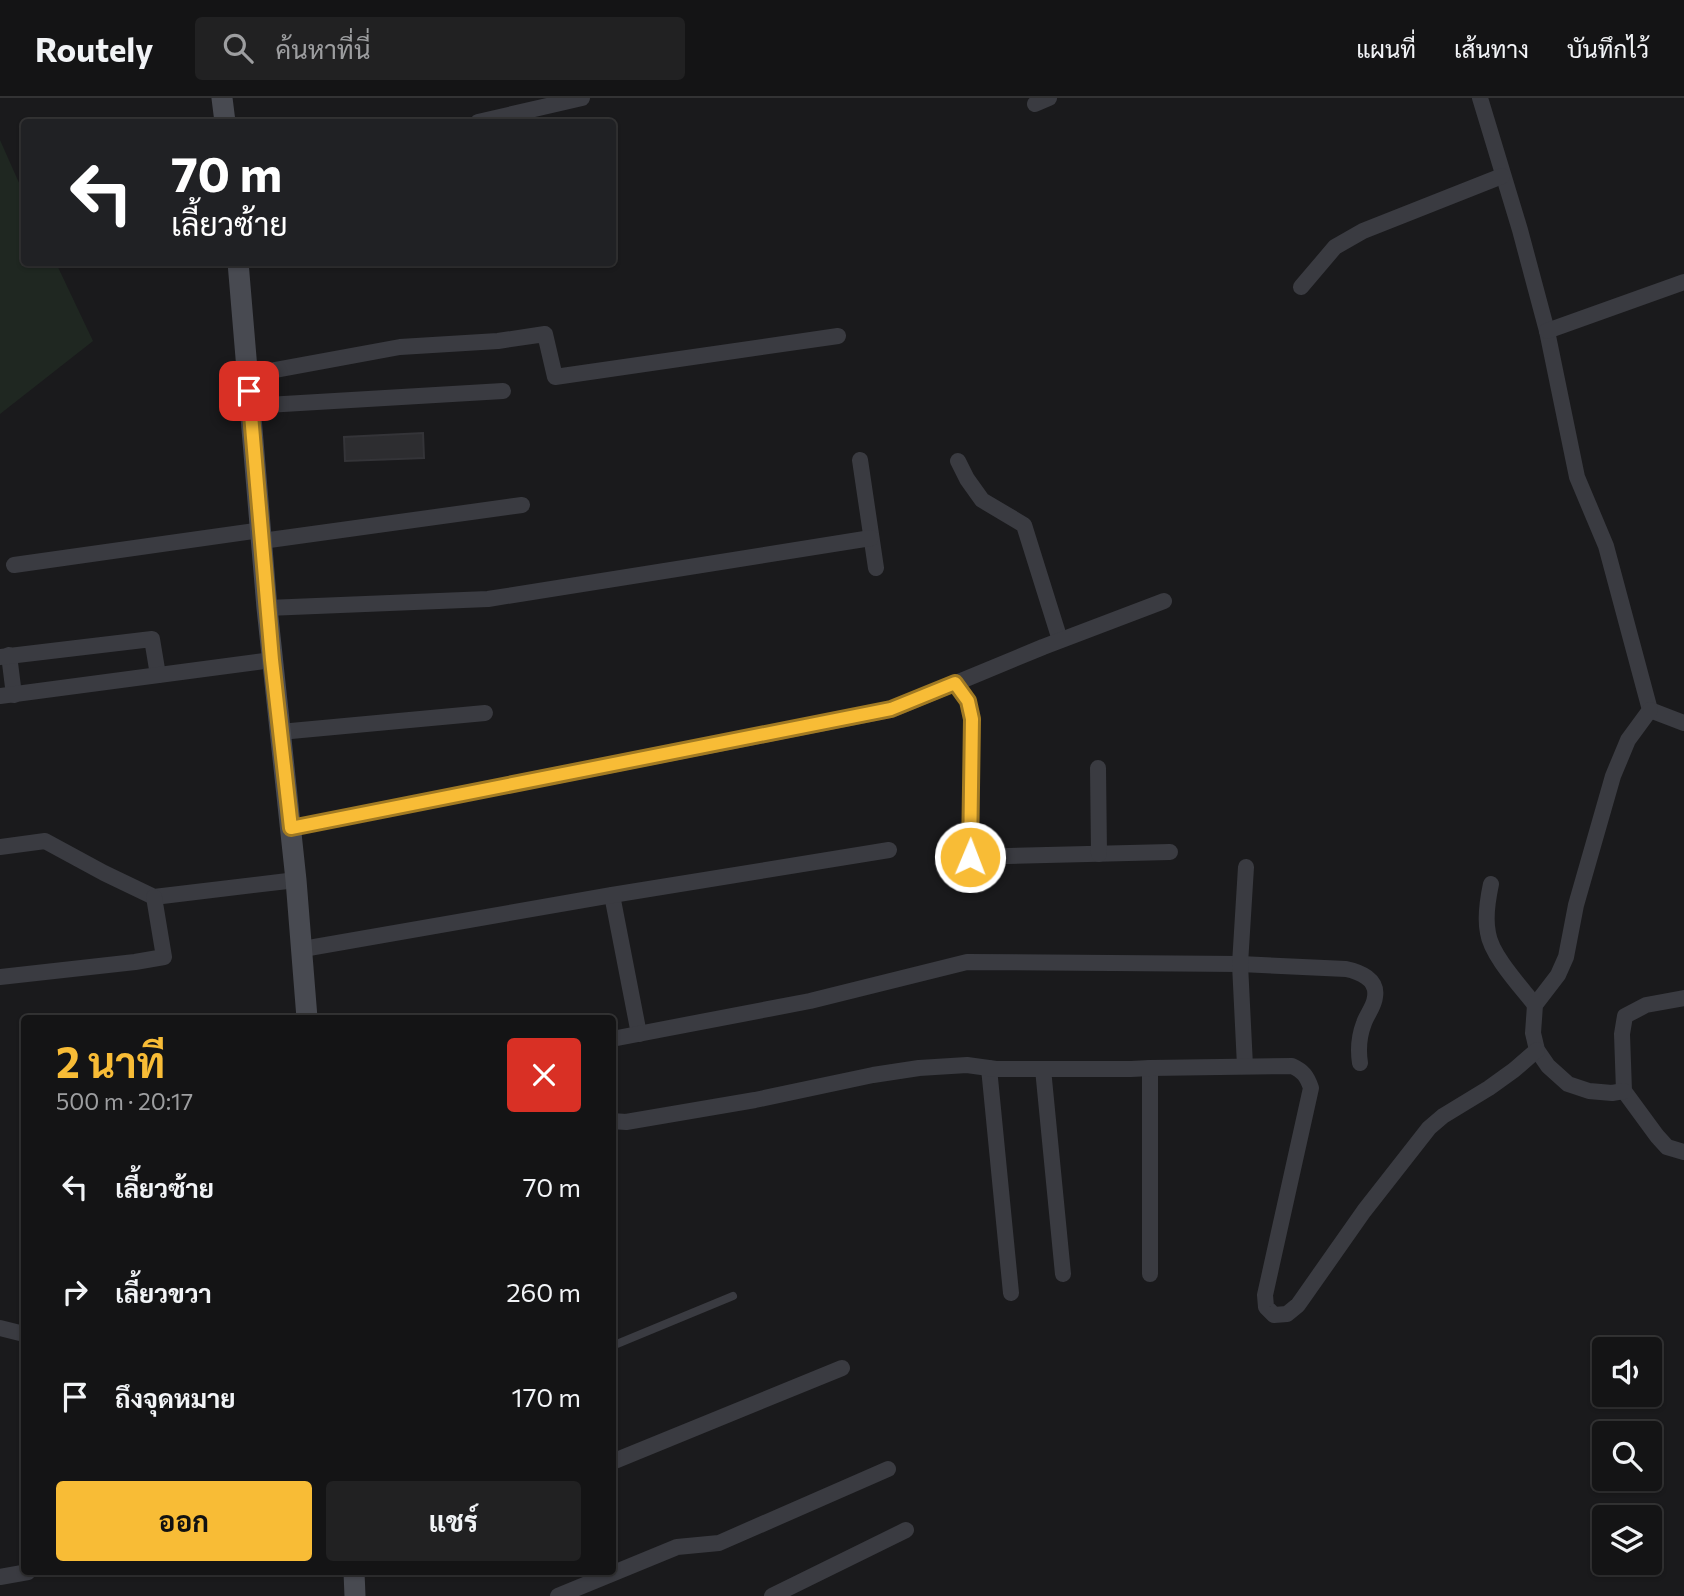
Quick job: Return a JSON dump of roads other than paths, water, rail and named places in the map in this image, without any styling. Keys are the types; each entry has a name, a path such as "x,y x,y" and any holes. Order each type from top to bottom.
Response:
{"street":[{"path":"222,98 225,119"},
{"path":"491,119 582,98"},
{"path":"1480,98 1547,331 1577,477 1606,546 1650,710"},
{"path":"1301,287 1335,247 1363,231 1502,176"},
{"path":"239,266 267,608 303,949 307,1015"},
{"path":"1547,331 1684,282"},
{"path":"248,375 400,347 498,341 545,334 555,377 838,336"},
{"path":"251,406 503,391"},
{"path":"860,460 876,568"},
{"path":"958,461 982,500 1024,526 1060,640"},
{"path":"14,565 522,505"},
{"path":"267,608 488,599 871,538"},
{"path":"291,828 891,709 1164,601"},
{"path":"158,675 152,639 5,656 7,695 272,660"},
{"path":"955,683 968,701 972,719 970,857 1170,852"},
{"path":"1650,710 1684,723"},
{"path":"1624,1091 1589,1091 1568,1084 1548,1066 1537,1050 1533,1032 1535,1005 1558,975 1566,957 1576,905 1613,776 1628,740 1650,710"},
{"path":"280,732 485,713"},
{"path":"1097,768 1099,854"},
{"path":"0,847 45,841 154,897 296,880"},
{"path":"303,949 889,850"},
{"path":"1245,1066 1240,964 1246,867"},
{"path":"1491,884 1488,898 1488,934 1501,963 1535,1005"},
{"path":"612,895 639,1034"},
{"path":"0,977 164,957 154,897"},
{"path":"616,1037 810,1001 967,962 1240,964 1346,969 1360,972 1370,979 1375,988 1375,998 1361,1033 1358,1052 1360,1063"},
{"path":"1684,998 1646,1005 1625,1016 1622,1034 1624,1091 1667,1147 1684,1152"},
{"path":"616,1121 626,1122 743,1102 919,1068 967,1065 1043,1069 1292,1066 1302,1071 1311,1088 1265,1295 1266,1307 1274,1315 1287,1314 1298,1305 1364,1211 1429,1128 1443,1116 1489,1088 1537,1050"},
{"path":"989,1068 1012,1293"},
{"path":"1150,1068 1150,1274"},
{"path":"1043,1069 1063,1274"},
{"path":"0,1328 21,1333"},
{"path":"616,1460 842,1368"},
{"path":"616,1572 677,1546 719,1543 888,1469"},
{"path":"772,1596 906,1530"},
{"path":"0,1577 21,1573"},
{"path":"354,1575 355,1596"},
{"path":"558,1596 608,1575"}],"lane":[{"path":"616,1344 733,1296"}]}
